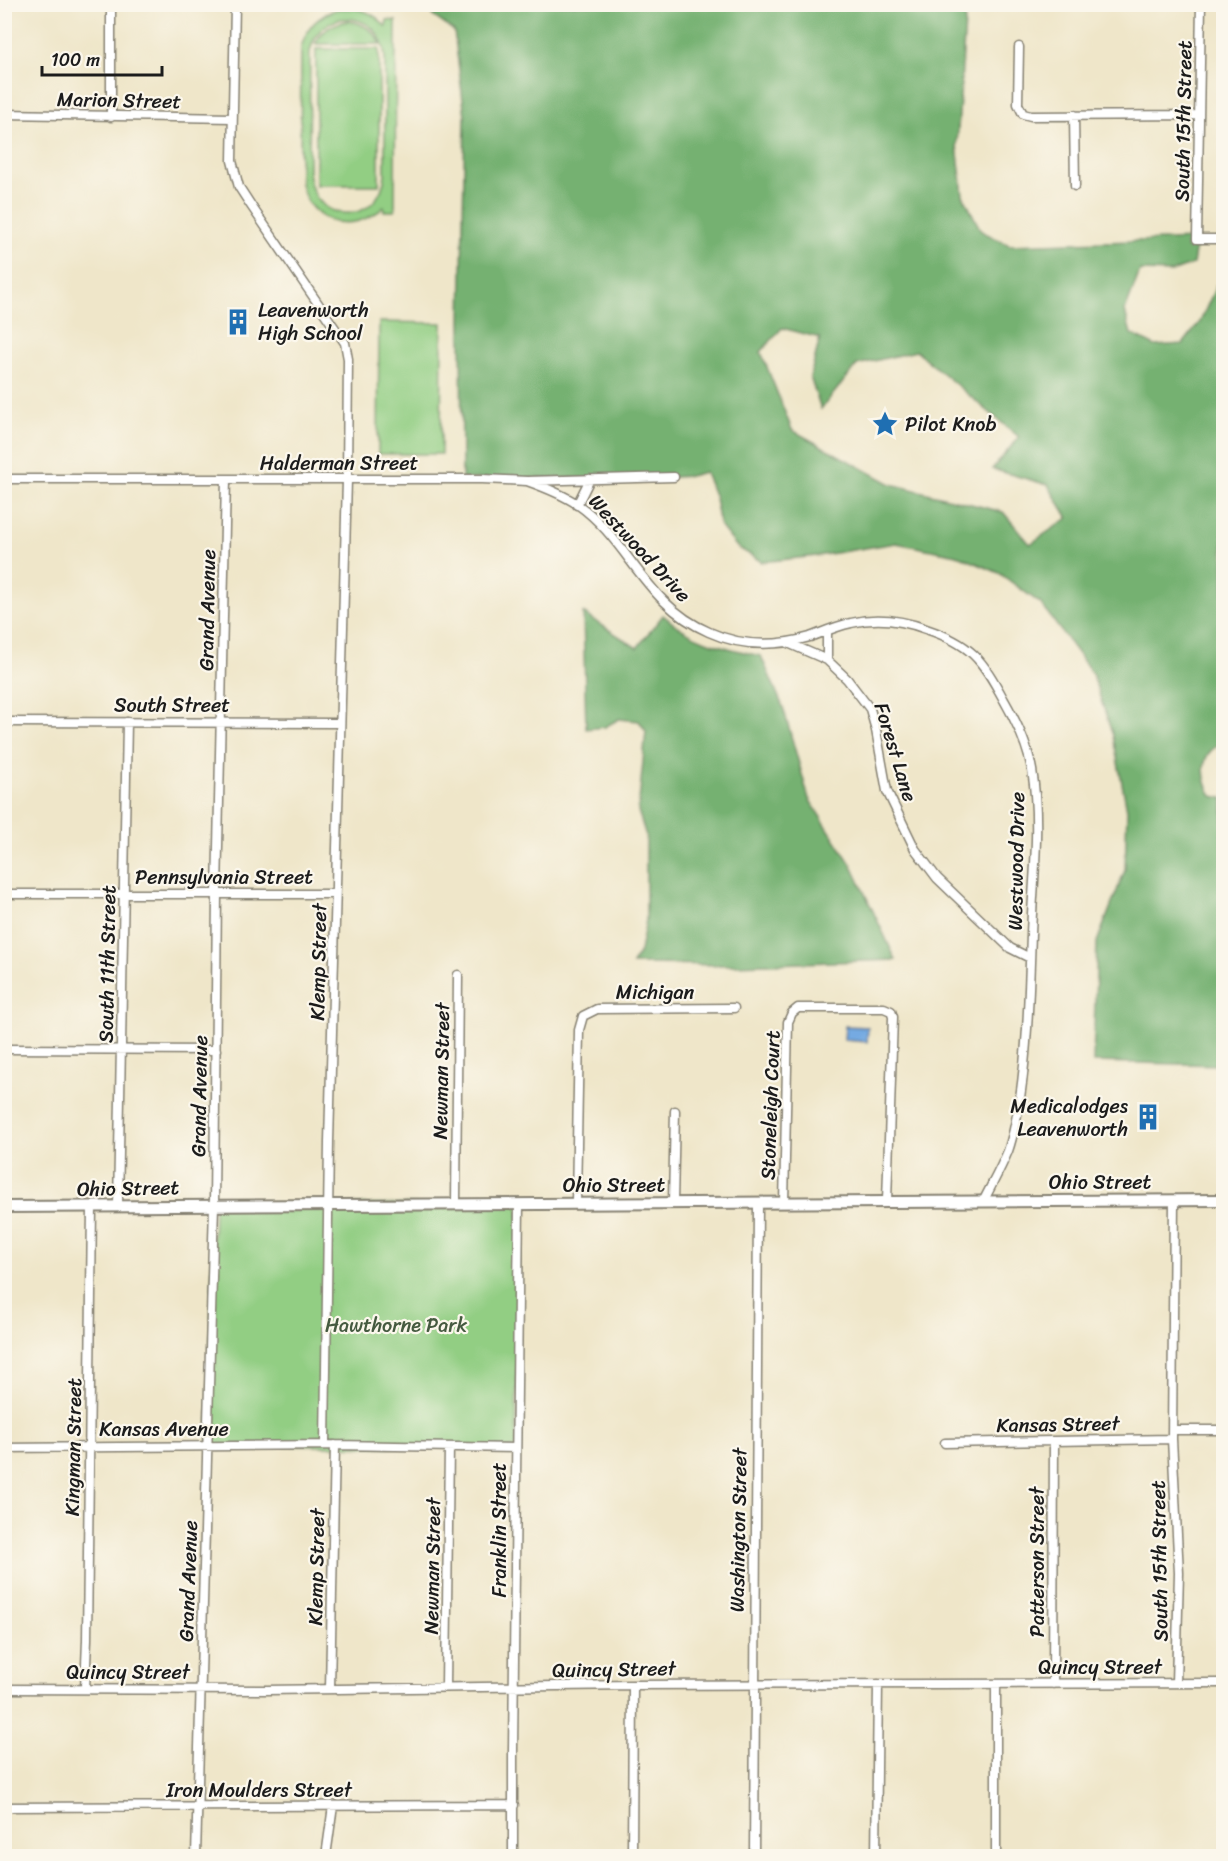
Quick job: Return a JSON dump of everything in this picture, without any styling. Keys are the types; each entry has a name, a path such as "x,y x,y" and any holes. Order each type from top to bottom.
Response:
{"street":[{"path":"111,4 111,117"},
{"path":"235,4 232,161 239,187 345,343 348,359 347,480"},
{"name":"South 15th Street","path":"1201,4 1197,239 1224,239"},
{"path":"1018,47 1018,104 1023,114 1031,116 1199,115"},
{"name":"Marion Street","path":"4,114 232,118"},
{"path":"1074,115 1075,186"},
{"name":"Halderman Street","path":"4,479 482,479 527,481 674,477"},
{"name":"Grand Avenue","path":"196,1857 214,1205 217,892 226,479"},
{"path":"577,505 590,479"},
{"name":"Klemp Street","path":"325,1445 335,894 347,480"},
{"name":"Westwood Drive","path":"527,481 547,488 577,505 603,528 669,608 694,626 723,639 756,645 788,643 852,622 901,621 938,633 964,645 986,668 1017,724 1032,768 1036,813 1030,996 1023,1075 1016,1120 1008,1151 984,1200"},
{"path":"826,660 827,631"},
{"name":"Forest Lane","path":"788,643 826,660 847,679 870,709 887,791 915,849 937,878 1010,948 1030,958"},
{"name":"South Street","path":"4,722 339,723"},
{"name":"South 11th Street","path":"118,1206 126,722"},
{"name":"Pennsylvania Street","path":"4,894 217,892 335,894"},
{"name":"Newman Street","path":"456,1204 458,975"},
{"name":"Michigan","path":"576,1202 581,1019 588,1011 597,1009 734,1008"},
{"name":"Stoneleigh Court","path":"784,1203 788,1022 792,1013 798,1008 884,1008 891,1011 893,1017 887,1201"},
{"path":"4,1049 216,1050"},
{"path":"673,1203 675,1111"},
{"name":"South 15th Street","path":"1174,1200 1172,1434 1179,1573 1176,1683"},
{"name":"Ohio Street","path":"4,1207 1224,1200"},
{"name":"Washington Street","path":"754,1857 753,1685 758,1203"},
{"name":"Franklin Street","path":"513,1857 519,1204"},
{"name":"Kingman Street","path":"85,1689 92,1207"},
{"name":"Kansas Street","path":"945,1443 1054,1441 1224,1430"},
{"name":"Patterson Street","path":"1053,1684 1054,1441"},
{"path":"325,1445 516,1449"},
{"name":"Kansas Avenue","path":"4,1448 325,1445"},
{"name":"Klemp Street","path":"330,1689 335,1445"},
{"name":"Newman Street","path":"446,1686 449,1447"},
{"name":"Quincy Street","path":"4,1689 267,1690 446,1686 1224,1683"},
{"path":"876,1857 878,1684"},
{"path":"996,1684 996,1857"},
{"path":"632,1857 633,1685"},
{"name":"Iron Moulders Street","path":"4,1807 514,1805"},
{"path":"326,1857 333,1806"}],"green space":[{"path":"432,5 966,5 957,145 963,195 981,231 1009,245 1197,239 1193,264 1172,272 1140,271 1125,311 1131,334 1155,346 1183,344 1200,322 1216,286 1223,283 1224,743 1210,752 1206,758 1204,773 1212,796 1223,798 1223,1065 1093,1062 1097,942 1125,870 1127,810 1113,736 1092,673 1041,604 999,573 957,555 896,543 762,562 737,547 720,526 715,498 705,472 674,477 462,479 461,323 465,116 454,31 433,16","holes":["782,328 820,338 810,377 821,409 857,365 916,351 1019,437 992,469 1048,485 1068,518 1030,544 1003,512 891,484 792,430 761,352"]},
{"path":"338,9 365,11 376,17 386,27 387,20 396,21 395,211 384,211 384,207 371,216 343,223 319,214 310,204 303,191 300,175 301,48 306,34 314,23 324,15","holes":["341,19 350,19 372,28 384,49 385,174 381,191 372,203 361,210 348,213 335,211 323,204 314,193 309,176 310,52 314,40 324,27"]},
{"path":"348,21 368,28 381,44 315,44 328,28"},
{"path":"316,49 379,49 379,185 316,185"},
{"path":"379,322 442,323 441,454 378,454"},
{"path":"583,613 637,648 663,615 686,632 709,642 761,656 783,707 809,799 851,864 896,960 734,965 632,964 640,951 646,920 646,836 638,811 646,731 639,721 619,719 605,727 586,729"},
{"name":"Hawthorne Park","path":"519,1204 516,1448 208,1445 214,1205"}],"water":[{"path":"845,1026 868,1027 867,1042 844,1040"}],"place":[{"name":"Leavenworth High School","path":"238,322"},
{"name":"Pilot Knob","path":"885,424"},
{"name":"Medicalodges Leavenworth","path":"1148,1117"}]}
